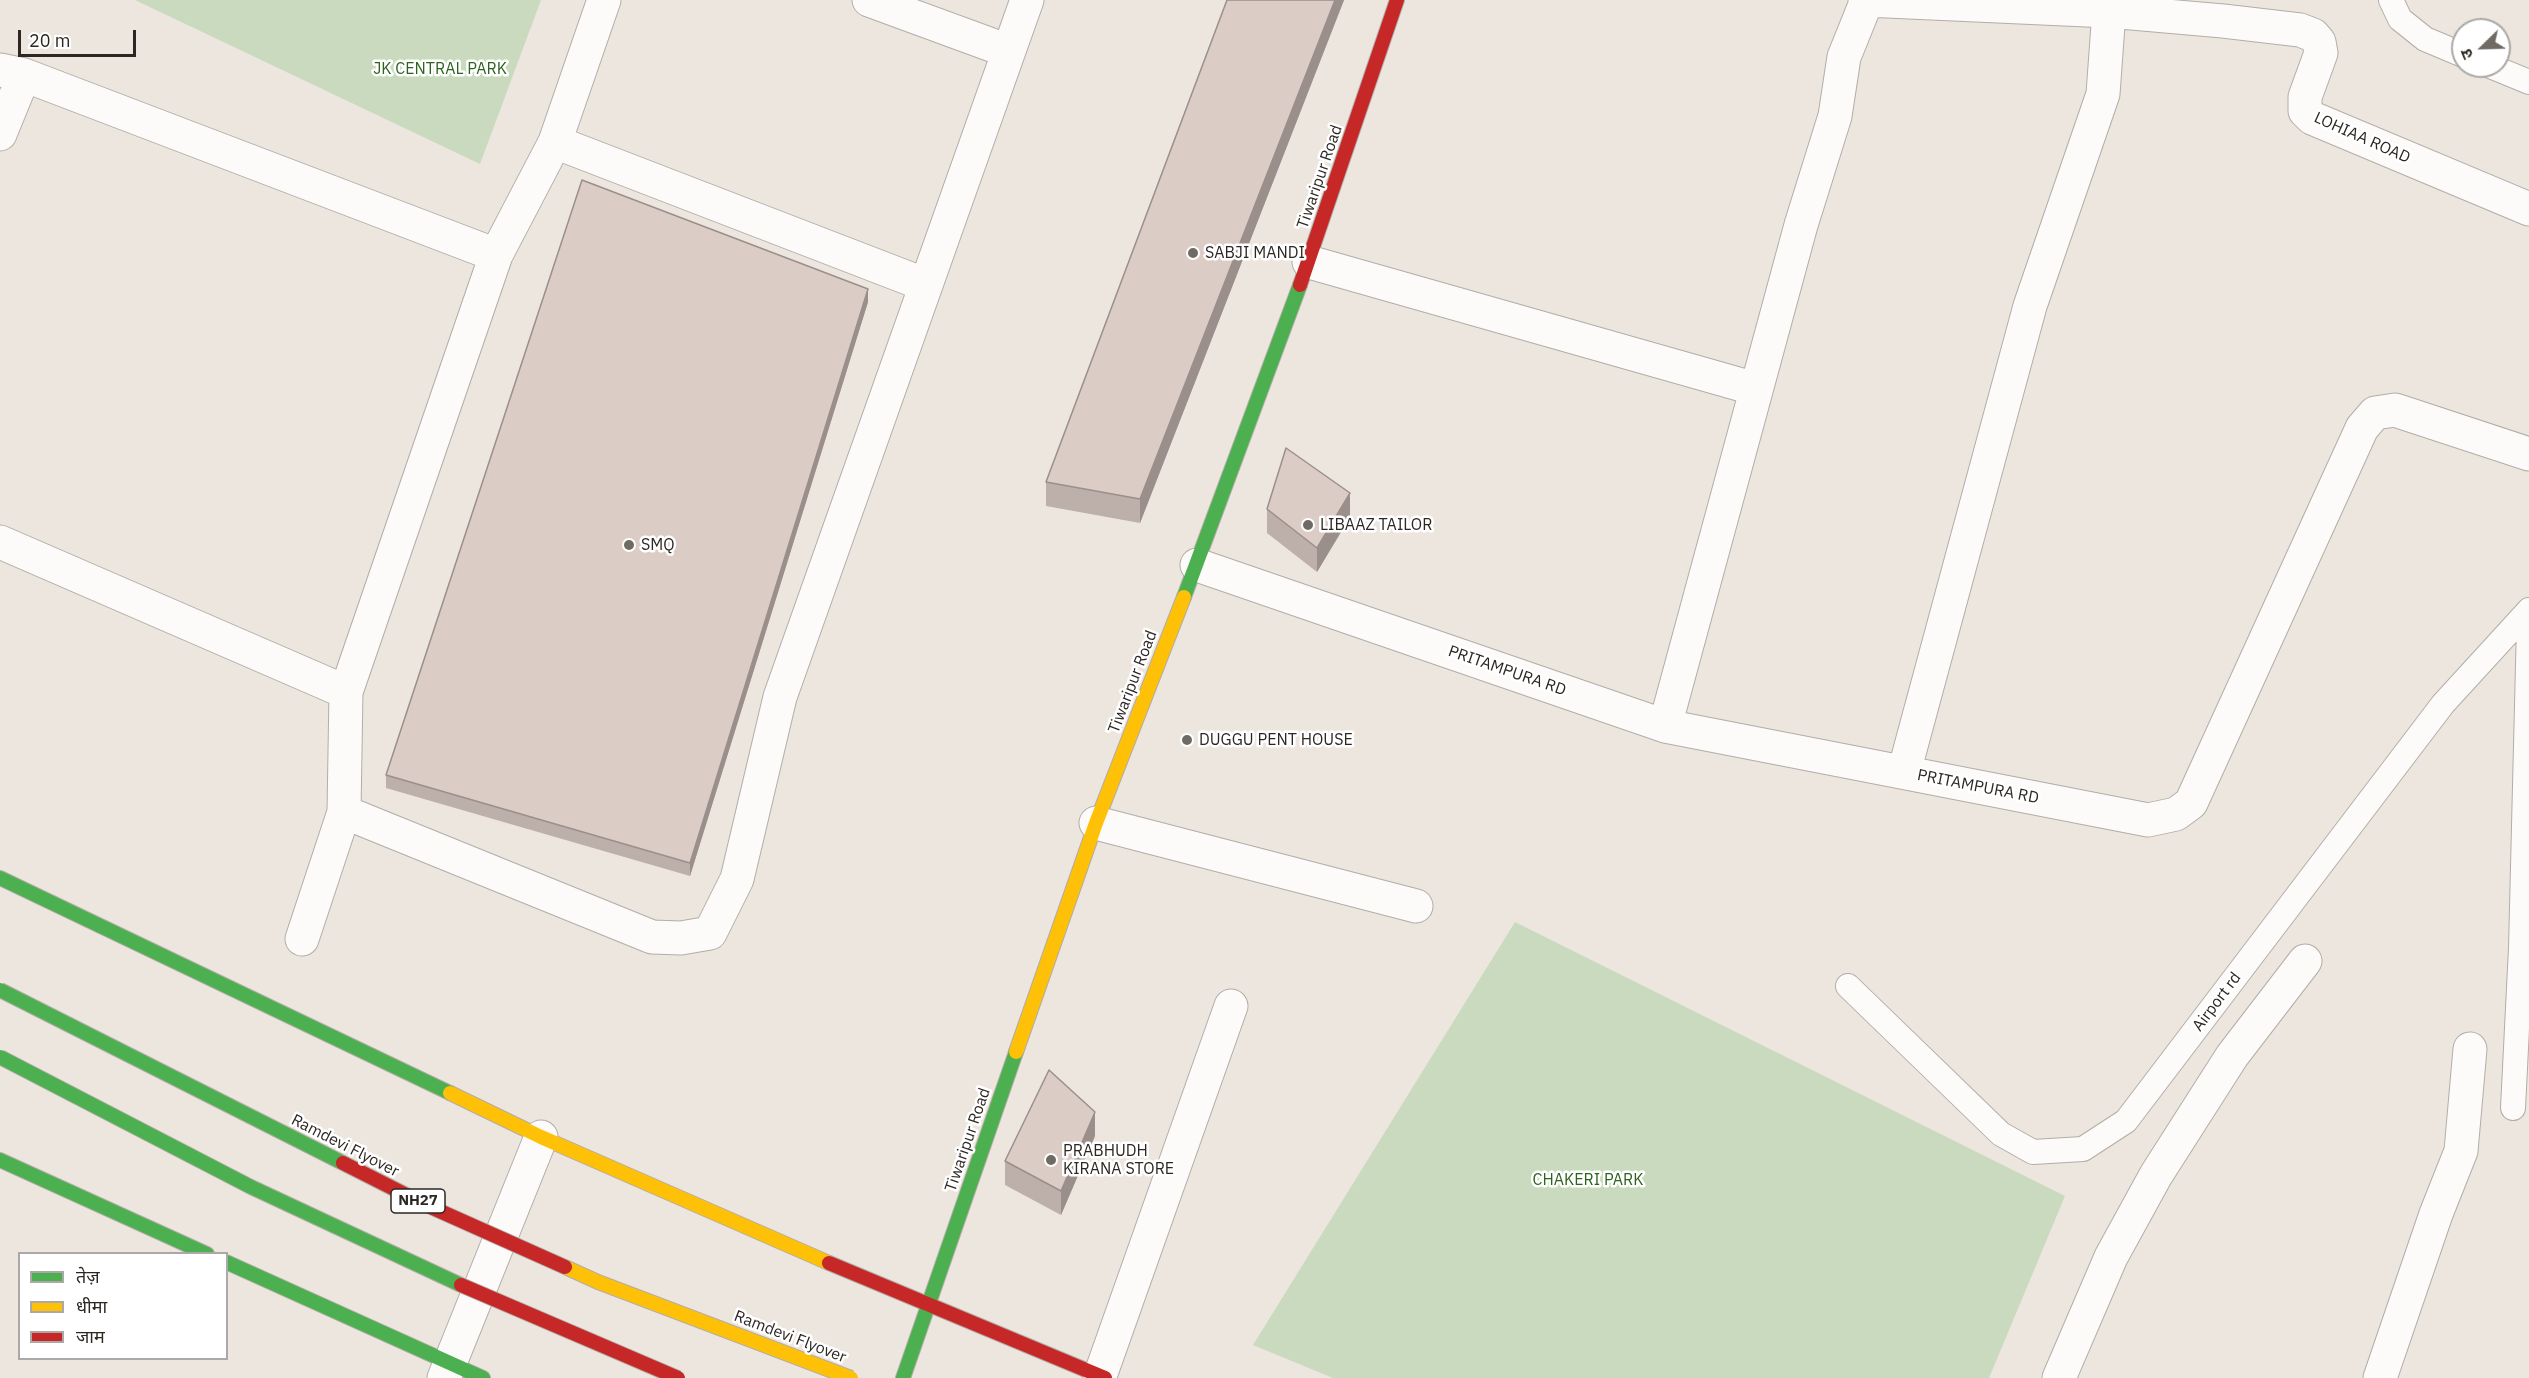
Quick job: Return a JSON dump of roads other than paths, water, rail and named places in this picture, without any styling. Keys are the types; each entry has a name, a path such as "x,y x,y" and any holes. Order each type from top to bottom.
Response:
{"main road":[{"name":"Tiwaripur Road","path":"903,1378 1096,823 1197,565 1309,262 1397,0"},
{"path":"0,878 541,1137 928,1306 1102,1377"},
{"name":"Ramdevi Flyover","path":"0,990 424,1204 598,1282 851,1378"},
{"path":"0,1057 251,1187 478,1293 678,1378"},
{"path":"0,1160 203,1252"},
{"path":"228,1263 447,1371 483,1378"}],"street":[{"path":"302,939 344,812 346,692 496,255 555,142 604,0"},
{"path":"869,0 1008,51"},
{"path":"344,812 652,937 681,938 710,933 737,879 780,698 1027,0"},
{"path":"1665,726 1801,225 1834,116 1844,57 1866,0 2110,6 2103,94 2030,306 1904,772"},
{"name":"LOHIAA ROAD","path":"2110,6 2300,30 2313,35 2319,42 2321,53 2306,97 2305,111 2312,118 2529,208"},
{"path":"0,134 12,72 496,255"},
{"path":"555,142 926,285"},
{"path":"1309,262 1756,389"},
{"name":"PRITAMPURA RD","path":"1197,565 1665,726 2148,820 2176,814 2191,803 2362,428 2375,413 2395,410 2529,454"},
{"path":"0,542 346,692"},
{"path":"1096,823 1416,906"},
{"path":"2059,1378 2111,1257 2156,1175 2232,1056 2305,961"},
{"path":"1102,1377 1231,1006"},
{"path":"2380,1378 2436,1214 2461,1151 2470,1049"},
{"path":"447,1371 541,1137"}],"lane":[{"path":"2391,0 2400,19 2425,39 2451,50"},
{"path":"2511,75 2529,82"},
{"name":"Airport rd","path":"1848,986 2001,1134 2033,1152 2084,1149 2126,1121 2442,704 2529,610"},
{"path":"2513,1108 2521,948 2529,624"}],"place":[{"name":"SABJI MANDI","path":"1193,253"},
{"name":"LIBAAZ TAILOR","path":"1308,525"},
{"name":"SMQ","path":"629,545"},
{"name":"DUGGU PENT HOUSE","path":"1187,740"},
{"name":"PRABHUDH KIRANA STORE","path":"1051,1160"}],"park label":[{"name":"JK CENTRAL PARK","path":"440,69"},
{"name":"CHAKERI PARK","path":"1588,1180"}]}
